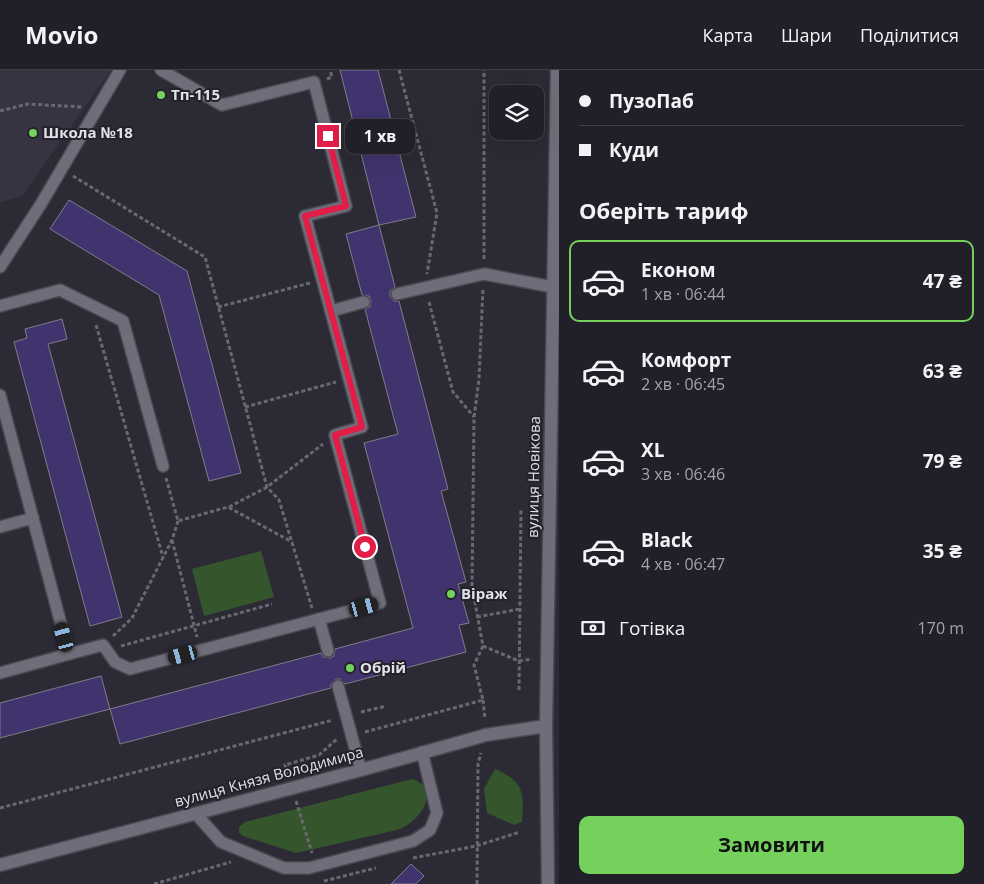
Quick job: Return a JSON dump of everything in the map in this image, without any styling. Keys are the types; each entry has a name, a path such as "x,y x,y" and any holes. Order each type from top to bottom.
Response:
{"main road":[{"name":"вулиця Новікова","path":"548,884 546,726 557,70"},
{"name":"вулиця Князя Володимира","path":"0,865 361,770 486,735 546,726"}],"lane":[{"path":"0,267 61,170 120,70"},
{"path":"0,673 69,654 105,647 116,662 130,669 380,603 335,435 362,427 305,216 346,206 314,82 222,105 161,70"},
{"path":"397,294 425,286 484,274 553,287"},
{"path":"0,306 60,290 123,321 163,466"},
{"path":"330,311 364,302"},
{"path":"0,395 69,654"},
{"path":"0,527 33,518"},
{"path":"319,619 328,651"},
{"path":"338,686 361,770"},
{"path":"196,814 220,842 284,868 316,866 413,841 430,830 437,813 422,752"}],"path":[{"path":"399,70 437,213 425,286 453,392 474,418"},
{"path":"289,778 284,765 319,756 334,740 483,700 474,665 483,646 472,586 474,418 479,378 484,274 484,70"},
{"path":"0,111 28,104 98,108"},
{"path":"61,170 205,257 266,487 279,500 310,604 319,619"},
{"path":"218,307 322,279"},
{"path":"91,305 163,557"},
{"path":"245,407 349,379"},
{"path":"178,520 228,507 266,487 335,435"},
{"path":"105,647 132,618 172,540 178,520 163,466"},
{"path":"228,507 293,542"},
{"path":"518,690 521,508"},
{"path":"172,540 200,650"},
{"path":"105,647 194,626 272,604"},
{"path":"478,617 520,609"},
{"path":"483,646 519,662 548,656"},
{"path":"0,808 386,706"},
{"path":"477,884 478,764"},
{"path":"296,801 321,882 378,867"},
{"path":"404,860 476,846 520,832"},
{"path":"154,884 232,861 240,865"}],"shaded area":[{"name":"Школа №18","path":"0,70 111,70 22,196 0,202"}],"green space":[{"path":"261,551 274,597 204,616 192,569"},
{"path":"495,769 512,778 517,783 523,803 522,822 514,825 487,813 484,789"},
{"path":"412,779 421,784 426,790 427,798 420,813 405,826 397,830 296,853 243,836 239,832 239,827 245,822"}],"building":[{"path":"340,70 378,70 416,217 379,225"},
{"path":"69,200 187,271 241,473 209,481 159,295 50,229"},
{"path":"379,225 395,287 390,291 390,296 394,301 399,301 448,489 441,491 466,582 458,584 469,623 459,625 466,652 345,684 340,679 336,679 331,684 331,688 120,744 110,709 321,653 323,657 330,658 334,656 335,649 413,628 364,443 398,434 365,309 370,307 371,301 369,296 362,295 346,234"},
{"path":"62,319 67,339 48,344 122,617 90,626 14,342 27,338 25,329"},
{"path":"101,676 110,709 0,738 0,703"},
{"path":"411,864 424,876 416,884 391,884"}],"place":[{"name":"Тп-115","path":"161,95"},
{"name":"Школа №18","path":"33,133"},
{"name":"Віраж","path":"451,594"},
{"name":"Обрiй","path":"350,668"}],"route":[{"path":"328,136 346,206 305,216 362,427 335,435 365,547"}]}
